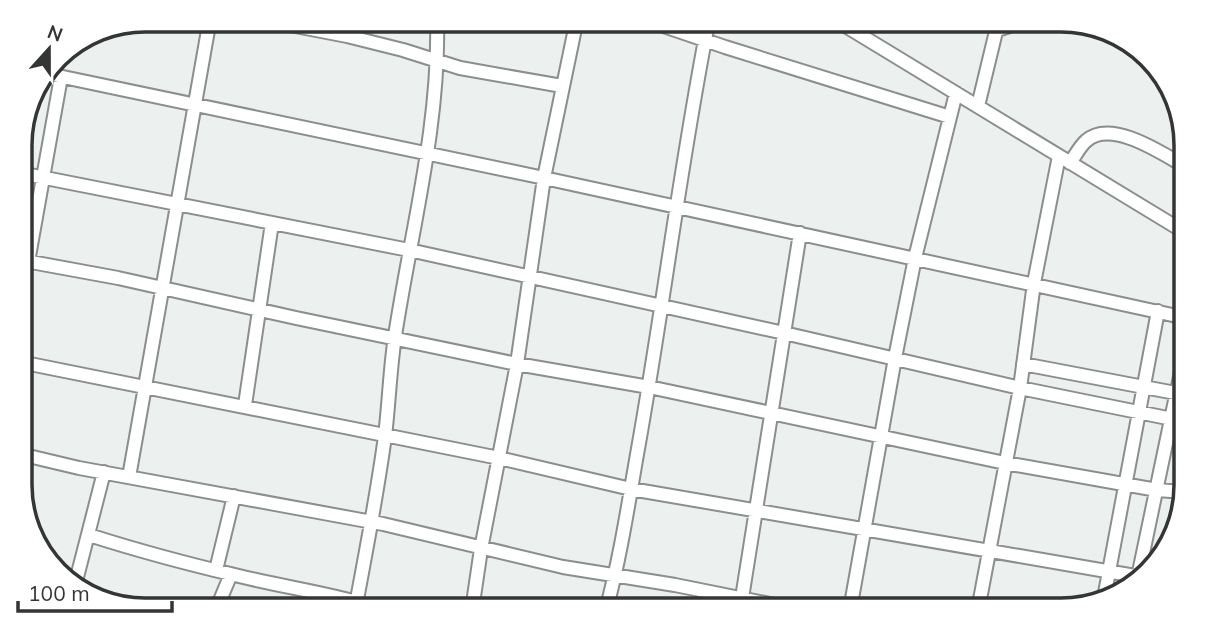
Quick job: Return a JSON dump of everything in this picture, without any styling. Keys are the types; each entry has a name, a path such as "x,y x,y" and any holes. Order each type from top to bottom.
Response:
{"street":[{"path":"129,477 208,32"},
{"path":"326,32 471,70 562,86"},
{"path":"358,598 385,436 394,339 426,153 438,61 437,32"},
{"path":"474,598 517,364 544,178 574,32"},
{"path":"681,32 950,117"},
{"path":"609,597 663,306 675,206 707,32"},
{"path":"855,32 1174,226"},
{"path":"978,106 996,32"},
{"path":"84,82 675,206 1174,315"},
{"path":"32,226 60,84"},
{"path":"852,597 915,258 956,93"},
{"path":"980,597 1020,388 1034,284 1065,159 1087,140 1100,133 1113,133 1144,144 1174,160"},
{"path":"32,176 409,250 784,332 1020,388 1173,419 1142,563"},
{"path":"245,405 272,223"},
{"path":"742,597 800,233"},
{"path":"32,263 164,288 517,364 649,387 1005,463 1174,491"},
{"path":"1106,588 1158,311"},
{"path":"1023,364 1174,393"},
{"path":"32,365 145,389 245,405 499,458 631,489 1128,575"},
{"path":"32,457 372,522 564,567 738,597"},
{"path":"78,575 104,472"},
{"path":"216,570 234,496"},
{"path":"89,535 324,598"},
{"path":"221,598 231,574"}]}
